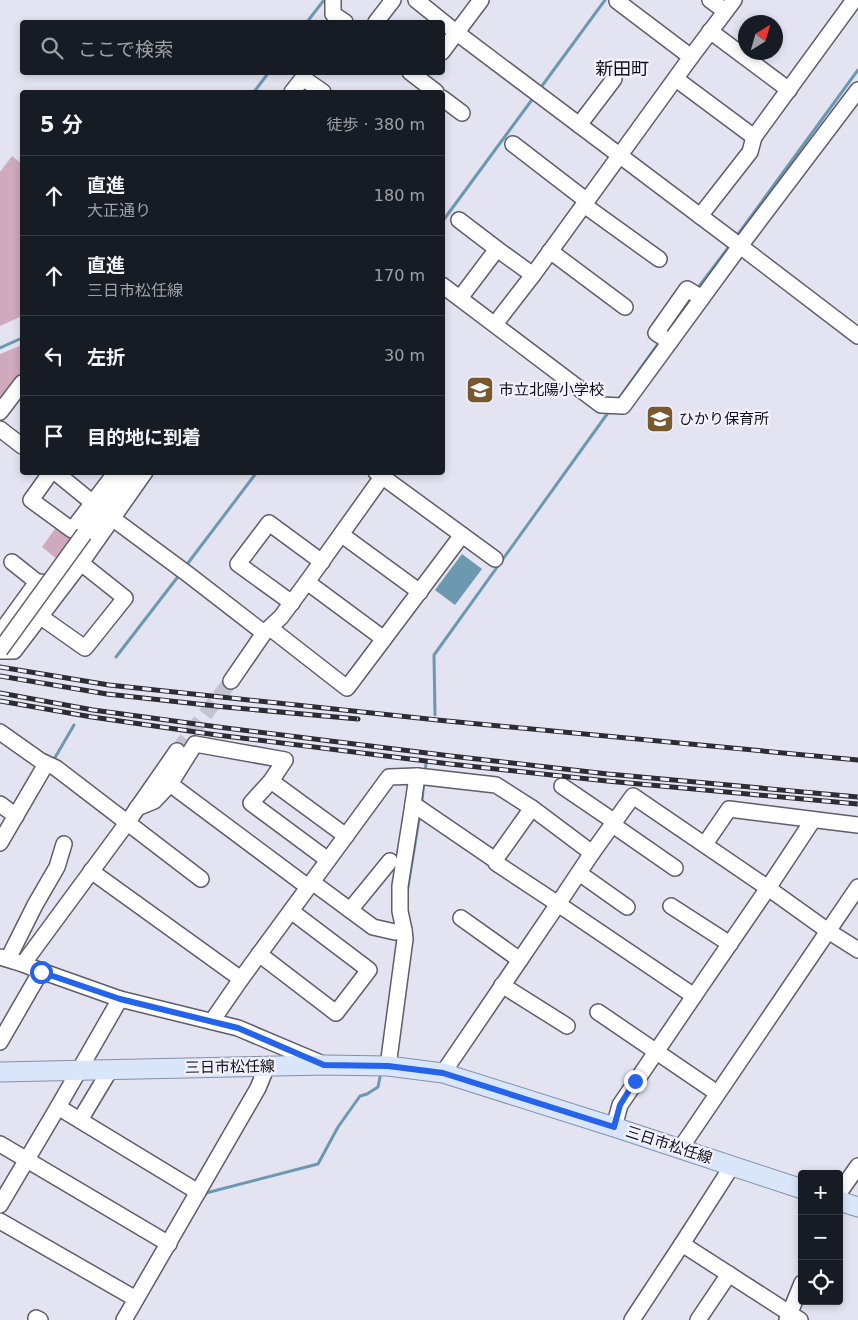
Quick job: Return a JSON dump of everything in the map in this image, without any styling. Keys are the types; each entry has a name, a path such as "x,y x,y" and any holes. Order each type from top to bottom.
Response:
{"main road":[{"name":"三日市松任線","path":"0,1072 324,1065 388,1066 443,1073 798,1188"},
{"path":"843,1202 858,1207"}],"street":[{"path":"333,0 333,14 342,20"},
{"path":"378,20 393,0"},
{"path":"416,0 441,20"},
{"path":"445,48 481,0"},
{"path":"495,324 730,6 710,0"},
{"path":"700,216 750,152 754,137 854,0"},
{"path":"617,2 691,57"},
{"path":"445,23 858,336"},
{"path":"710,31 788,90"},
{"path":"294,90 303,78 320,90"},
{"path":"579,125 614,79"},
{"path":"676,79 754,137"},
{"path":"418,80 433,90"},
{"path":"445,287 601,405 623,406 702,298 735,243 858,90"},
{"path":"445,100 462,113"},
{"path":"513,144 585,203 659,259"},
{"path":"459,220 533,275"},
{"path":"460,298 497,249"},
{"path":"550,251 626,307"},
{"path":"670,342 656,333 687,289 702,298"},
{"path":"0,412 20,386"},
{"path":"0,429 20,444"},
{"path":"49,475 31,500 72,530 114,475"},
{"path":"59,475 93,503"},
{"path":"0,650 129,475"},
{"path":"0,650 14,651 20,644 81,564 143,475"},
{"path":"231,681 267,630 281,617 342,535 379,475 494,559"},
{"path":"112,518 347,688 462,535"},
{"path":"292,603 238,564 269,523 322,562"},
{"path":"342,535 420,592"},
{"path":"12,562 57,595"},
{"path":"41,617 86,648 125,598 81,564"},
{"path":"20,644 0,632 38,582"},
{"path":"307,582 384,639"},
{"path":"0,732 40,761 49,765 200,879"},
{"path":"138,808 154,801 170,784 196,744 285,760 271,781 252,803 328,860"},
{"path":"10,960 56,918 138,808 177,751"},
{"path":"0,843 49,765"},
{"path":"388,1066 404,939 400,911 400,886 416,776"},
{"path":"212,1021 389,777 416,776 496,785 532,808 592,853"},
{"path":"271,781 346,836"},
{"path":"170,784 373,927 395,932 404,930"},
{"path":"562,786 675,868"},
{"path":"443,1073 592,853 634,796 858,950"},
{"path":"0,804 16,816"},
{"path":"413,804 495,860 496,864 694,996"},
{"path":"495,860 532,808"},
{"path":"705,844 729,809 858,825"},
{"path":"614,1127 620,1105 813,820"},
{"path":"10,960 35,905 57,867 64,844"},
{"path":"350,910 390,861"},
{"path":"91,871 241,979"},
{"path":"579,873 627,907"},
{"path":"680,1149 858,887"},
{"path":"35,905 56,918"},
{"path":"671,906 730,944"},
{"path":"259,954 336,1013 369,970 291,911"},
{"path":"462,918 520,960"},
{"path":"10,960 120,999 238,1028 324,1065"},
{"path":"0,1042 41,972"},
{"path":"502,985 567,1026"},
{"path":"0,1205 120,999"},
{"path":"598,1012 717,1093"},
{"path":"124,1320 258,1088 268,1066"},
{"path":"80,1120 110,1070"},
{"path":"58,1107 198,1192"},
{"path":"0,1144 168,1244"},
{"path":"638,1318 732,1166"},
{"path":"843,1187 858,1166"},
{"path":"0,1221 136,1299"},
{"path":"682,1244 792,1318 798,1297"},
{"path":"698,1320 729,1274"}],"shaded area":[{"path":"12,156 20,162 20,317 0,326 0,172"},
{"path":"20,346 20,378 0,405 0,354"},
{"path":"57,526 74,539 58,560 42,547"}],"water":[{"path":"462,554 482,569 455,605 435,590"}],"waterway":[{"path":"309,20 324,0"},
{"path":"539,90 605,0"},
{"path":"736,237 858,70"},
{"path":"256,90 267,75"},
{"path":"445,218 534,97"},
{"path":"697,289 731,244"},
{"path":"665,334 692,296"},
{"path":"0,348 20,339"},
{"path":"617,401 660,341"},
{"path":"435,715 434,655 610,410"},
{"path":"185,567 255,475"},
{"path":"116,657 180,574"},
{"path":"53,761 74,725"},
{"path":"425,772 426,764"},
{"path":"422,800 424,781"},
{"path":"407,893 419,819"},
{"path":"205,1195 206,1193 318,1164 338,1127 360,1096 378,1087 380,1077"}],"tunnel":[{"path":"177,751 231,681"}],"railway":[{"path":"0,667 109,685 447,721 858,760"},
{"path":"0,676 107,694 358,719"},
{"path":"0,693 93,710 451,756 608,774 858,797"},
{"path":"0,701 92,717 217,735 450,764 607,781 858,804"}],"place":[{"name":"市立北陽小学校","path":"480,390"},
{"name":"ひかり保育所","path":"660,419"}],"district":[{"name":"新田町","path":"622,68"}],"route":[{"path":"41,972 120,999 238,1028 324,1065 388,1066 443,1073 614,1127 620,1105 635,1081"}]}
